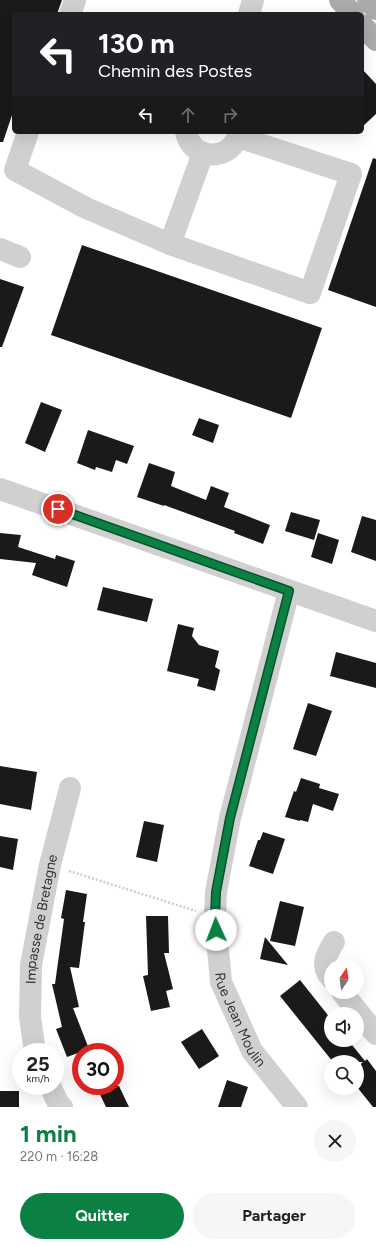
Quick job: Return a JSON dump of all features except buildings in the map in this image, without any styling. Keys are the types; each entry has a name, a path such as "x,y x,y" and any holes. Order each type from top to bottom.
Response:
{"main road":[{"path":"340,0 350,12"},
{"path":"368,0 376,10"},
{"path":"364,26 376,40"}],"street":[{"path":"71,12 75,0"},
{"path":"250,12 253,0"},
{"path":"354,0 367,14 376,18"},
{"path":"27,134 7,167 86,208 170,244 310,293 351,174 238,135 233,145 227,150 219,154 211,155 196,149 190,143 187,134"},
{"path":"170,244 203,153"},
{"path":"0,249 20,257"},
{"path":"0,489 376,621"},
{"name":"Rue Jean Moulin","path":"289,591 230,818 216,892 215,917 221,982 252,1051 293,1106"},
{"name":"Impasse de Bretagne","path":"34,1043 30,1016 31,965 50,865 70,788"},
{"path":"325,959 325,956 334,942"},
{"path":"348,999 376,1034"},
{"path":"54,1095 62,1107"}],"path":[{"path":"50,865 215,917"}],"route":[{"path":"58,509 289,591 230,818 216,892 216,930"}]}
